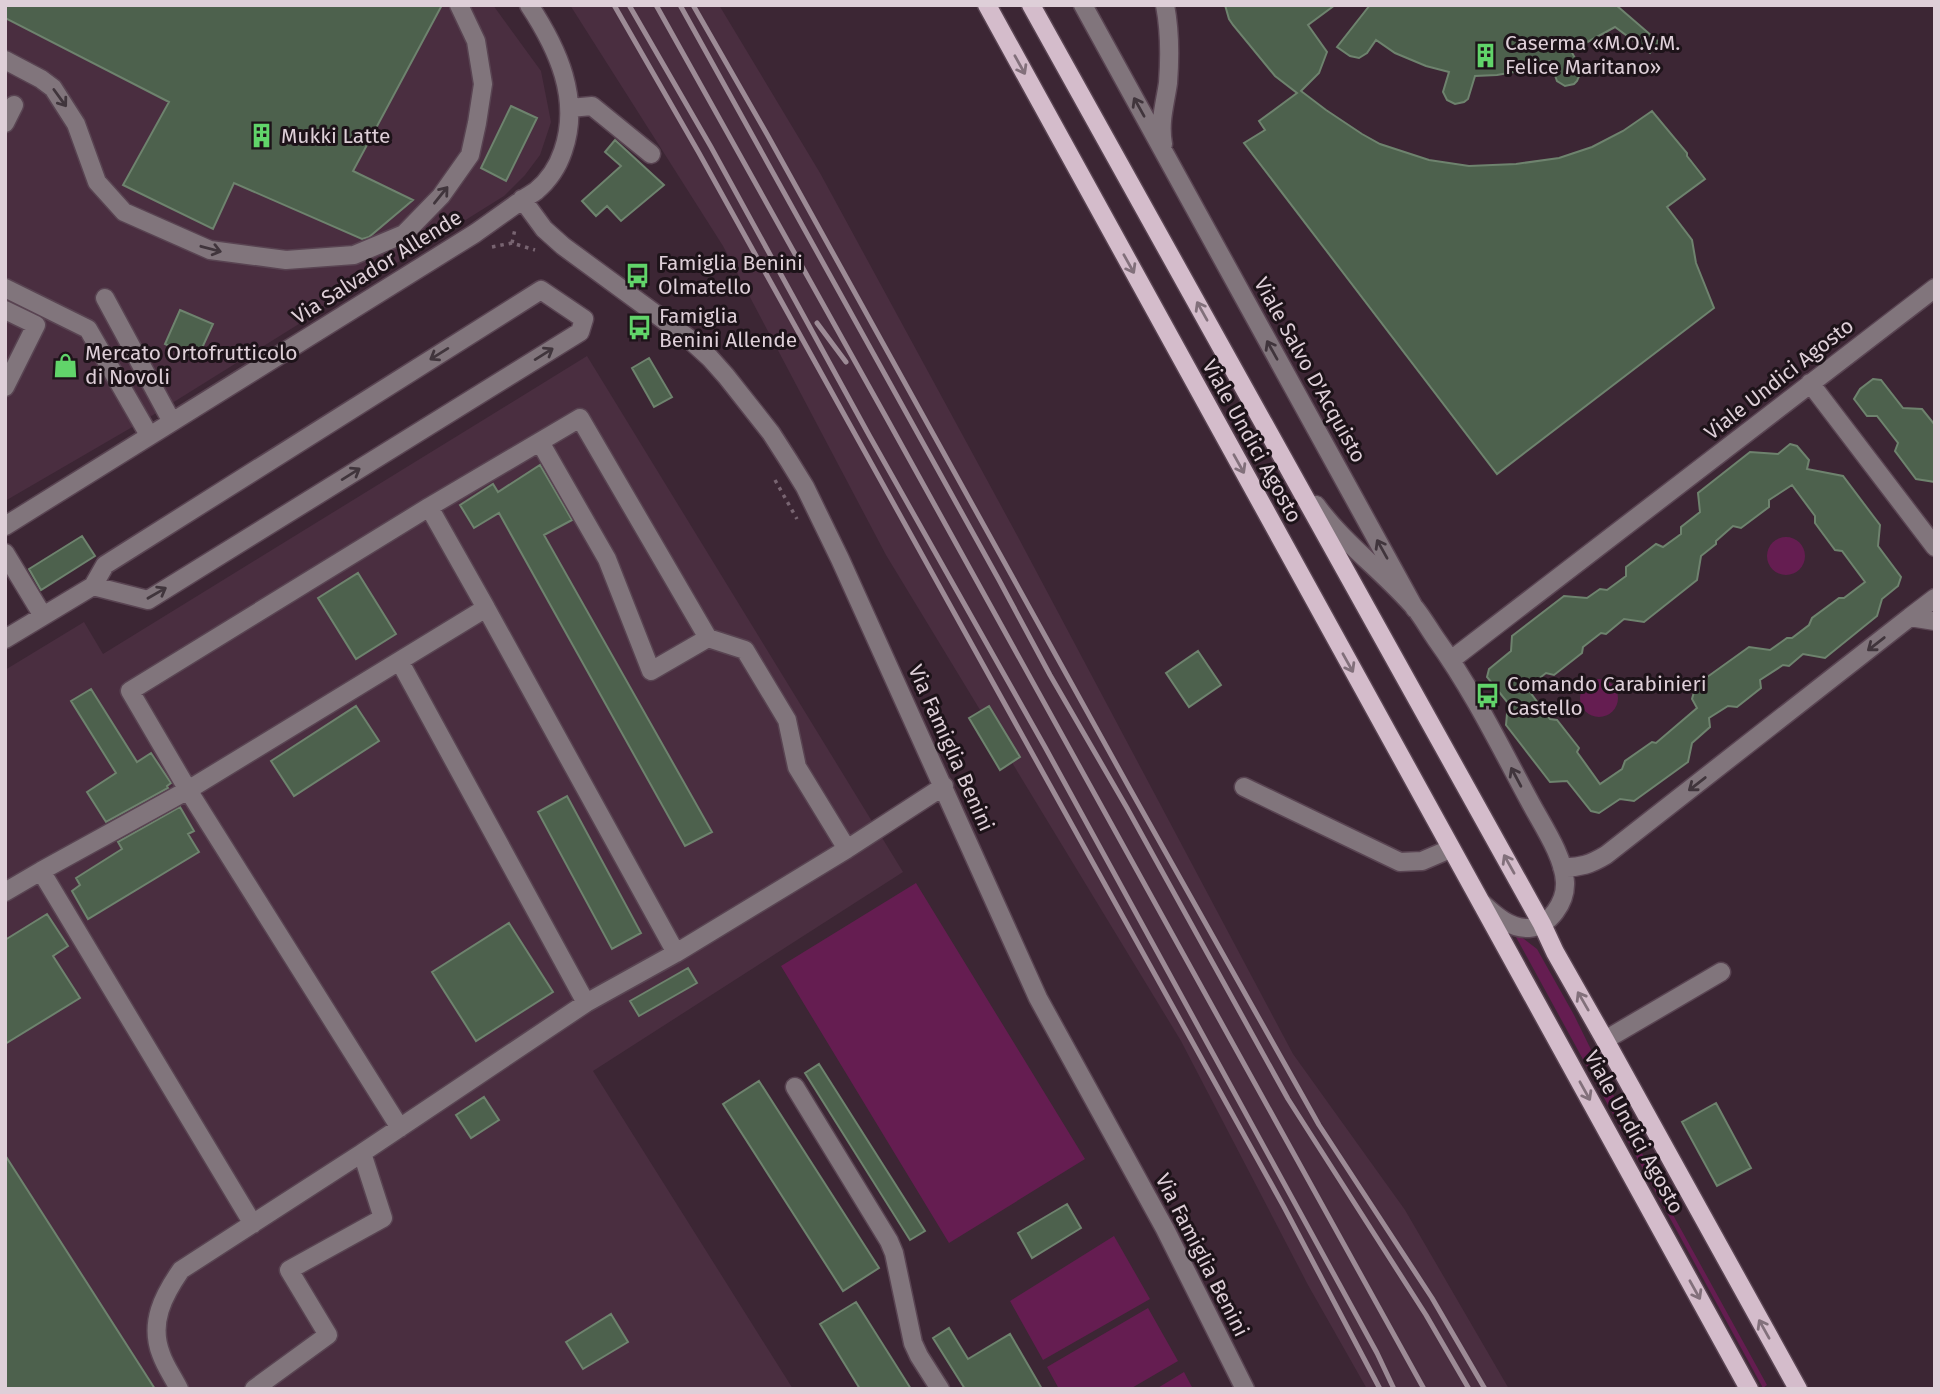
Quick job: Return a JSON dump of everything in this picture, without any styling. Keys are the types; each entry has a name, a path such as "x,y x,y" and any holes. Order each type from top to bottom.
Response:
{"main road":[{"name":"Viale Undici Agosto","path":"987,5 1749,1389"},
{"name":"Viale Undici Agosto","path":"1031,5 1798,1389"}],"street":[{"path":"5,60 53,88 76,124 97,181 124,212 210,250 286,260 354,255 404,234 442,196 470,155 483,84 476,41 459,5"},
{"name":"Via Salvador Allende","path":"5,526 462,241 536,190 550,176 560,158 566,141 570,108 569,94 558,56 529,5"},
{"name":"Viale Salvo D'Acquisto","path":"1083,5 1415,609"},
{"name":"Viale Salvo D'Acquisto","path":"1164,154 1161,118 1167,85 1169,50 1165,5"},
{"path":"5,123 14,105"},
{"path":"570,108 592,106 651,154"},
{"name":"Via Famiglia Benini","path":"522,200 544,229 563,246 687,337 710,358 771,433 805,487 944,786 1038,998 1165,1228 1245,1389"},
{"path":"5,288 88,329 149,435"},
{"name":"Viale Undici Agosto","path":"1451,660 1935,288"},
{"path":"5,639 93,586 105,565 541,290 584,319 580,332 148,600 93,586"},
{"path":"105,298 172,422"},
{"path":"5,310 36,325 5,387"},
{"path":"1810,383 1935,547"},
{"path":"400,1128 188,790 130,691 429,507 580,418 708,638 746,650 787,720 797,767 847,849"},
{"path":"540,442 607,559 651,671 708,638"},
{"name":"Viale Undici Agosto","path":"1295,478 1331,526 1415,609 1451,660 1558,855 1565,882 1563,898 1554,914 1542,924 1530,928 1508,923 1478,899"},
{"path":"429,507 676,953"},
{"path":"5,553 43,616"},
{"path":"1562,867 1574,868 1591,864 1624,842 1935,598"},
{"path":"5,892 188,790 486,608"},
{"path":"1910,617 1935,621"},
{"path":"400,662 586,1003"},
{"path":"179,1389 161,1353 157,1334 158,1311 181,1270 586,1003 676,953 847,849 944,786"},
{"path":"1244,787 1400,862 1422,861 1450,849"},
{"path":"41,871 253,1224"},
{"path":"1605,1040 1721,972"},
{"path":"795,1087 889,1241 894,1253 913,1343 940,1389"},
{"path":"254,1389 328,1335 289,1270 383,1218 362,1153"}],"path":[{"path":"491,247 512,243 537,250"},
{"path":"774,478 800,526"}],"shaded area":[{"path":"5,5 493,5 541,71 551,122 540,155 504,196 153,415 5,501"},
{"path":"570,5 719,5 820,173 1018,537 1293,1054 1405,1210 1509,1389 1367,1389 1308,1285 1181,1041 886,555 723,246"},
{"path":"587,356 903,872 593,1071 793,1389 5,1389 5,670 84,622 103,654"},
{"path":"1786,537 1799,543 1805,556 1799,569 1786,575 1773,569 1767,556 1773,543"},
{"path":"1599,679 1612,685 1618,698 1612,711 1599,717 1586,711 1580,698 1586,685"},
{"path":"916,883 1085,1159 949,1243 781,966"},
{"path":"1519,935 1537,949 1574,1015 1667,1204 1767,1385 1763,1388 1516,937"},
{"path":"1114,1236 1150,1299 1043,1360 1010,1301"},
{"path":"1148,1308 1178,1361 1130,1389 1059,1389 1047,1367"},
{"path":"1184,1372 1193,1389 1156,1389"}],"building":[{"name":"Mukki Latte","path":"5,5 442,5 353,171 413,200 369,237 362,239 234,183 213,229 123,185 169,102 5,18"},
{"path":"1225,5 1335,5 1308,25 1327,52 1319,73 1301,91 1380,144 1429,160 1469,166 1516,164 1559,158 1592,147 1623,131 1652,111 1705,179 1667,207 1692,240 1696,263 1714,308 1497,474 1244,143 1265,130 1259,121 1297,93 1275,76 1233,25"},
{"name":"Caserma «M.O.V.M. Felice Maritano»","path":"1370,5 1616,5 1659,42 1650,53 1615,27 1571,51 1581,72 1574,84 1565,86 1557,81 1550,61 1526,70 1475,76 1468,99 1455,104 1447,100 1443,92 1449,72 1395,53 1376,40 1367,53 1359,58 1350,56 1337,47"},
{"path":"511,106 537,118 506,181 481,168"},
{"path":"615,140 664,185 621,221 607,206 596,216 582,201 621,166 605,152"},
{"path":"180,310 213,324 197,359 165,344"},
{"path":"649,358 672,397 654,407 632,368"},
{"path":"1873,379 1881,380 1903,408 1922,409 1935,425 1935,482 1916,479 1895,451 1898,443 1877,416 1867,416 1854,399 1860,389"},
{"path":"1790,444 1797,446 1809,460 1807,469 1843,476 1880,525 1878,546 1901,577 1898,586 1882,599 1877,616 1825,658 1803,654 1789,666 1783,665 1760,680 1761,688 1737,707 1728,706 1709,718 1710,727 1692,743 1688,762 1634,801 1620,799 1599,813 1591,811 1567,781 1550,782 1506,725 1508,703 1487,677 1489,669 1511,651 1512,636 1564,596 1587,598 1600,589 1607,590 1626,576 1626,567 1656,544 1663,547 1681,534 1681,527 1700,512 1698,493 1750,452 1778,454","holes":["1792,485 1815,516 1815,523 1835,550 1842,551 1865,582 1812,618 1809,625 1792,638 1787,638 1770,650 1749,647 1696,685 1692,699 1697,708 1656,743 1652,742 1625,761 1622,769 1600,784 1577,752 1579,748 1557,720 1550,719 1527,688 1546,673 1554,675 1582,653 1583,647 1601,633 1606,634 1624,619 1644,622 1697,580 1701,556 1716,544 1716,541 1733,526 1741,528 1769,507 1769,500"]},
{"path":"540,465 572,520 544,535 712,832 685,846 499,513 474,528 460,505 493,484 498,492"},
{"path":"82,536 95,556 41,590 29,569"},
{"path":"358,573 396,634 356,659 318,598"},
{"path":"1198,651 1221,685 1189,707 1166,673"},
{"path":"91,689 137,762 151,753 171,783 168,788 106,822 87,792 116,773 71,701"},
{"path":"356,706 379,741 294,796 271,761"},
{"path":"989,706 1020,757 1000,770 969,718"},
{"path":"567,796 641,933 612,949 538,812"},
{"path":"180,807 194,831 188,834 199,852 88,919 72,891 80,885 76,878 122,849 118,842"},
{"path":"47,914 68,946 53,956 80,998 5,1044 5,940"},
{"path":"509,923 553,992 476,1041 432,972"},
{"path":"688,968 697,983 639,1016 630,1001"},
{"path":"819,1064 925,1231 910,1240 805,1073"},
{"path":"759,1081 879,1268 843,1291 723,1104"},
{"path":"484,1097 499,1120 471,1138 456,1115"},
{"path":"1716,1103 1751,1168 1717,1186 1682,1122"},
{"path":"5,1155 155,1389 5,1389"},
{"path":"1067,1204 1081,1228 1032,1258 1018,1233"},
{"path":"856,1302 911,1389 860,1389 820,1324"},
{"path":"611,1314 628,1342 583,1369 566,1342"},
{"path":"949,1328 968,1359 1010,1334 1042,1389 965,1389 933,1338"}],"railway":[{"path":"614,5 699,153 1284,1207 1380,1389"},
{"path":"629,5 1045,747 1377,1353 1394,1389"},
{"path":"656,5 1424,1389"},
{"path":"680,5 1288,1099 1426,1315 1469,1389"},
{"path":"693,5 1319,1125 1432,1298 1485,1389"},
{"path":"817,323 846,362"}],"place":[{"name":"Caserma «M.O.V.M. Felice Maritano»","path":"1485,55"},
{"name":"Mukki Latte","path":"261,136"},
{"name":"Famiglia Benini Olmatello","path":"638,275"},
{"name":"Famiglia Benini Allende","path":"639,328"},
{"name":"Mercato Ortofrutticolo di Novoli","path":"65,365"},
{"name":"Comando Carabinieri Castello","path":"1487,696"}]}
